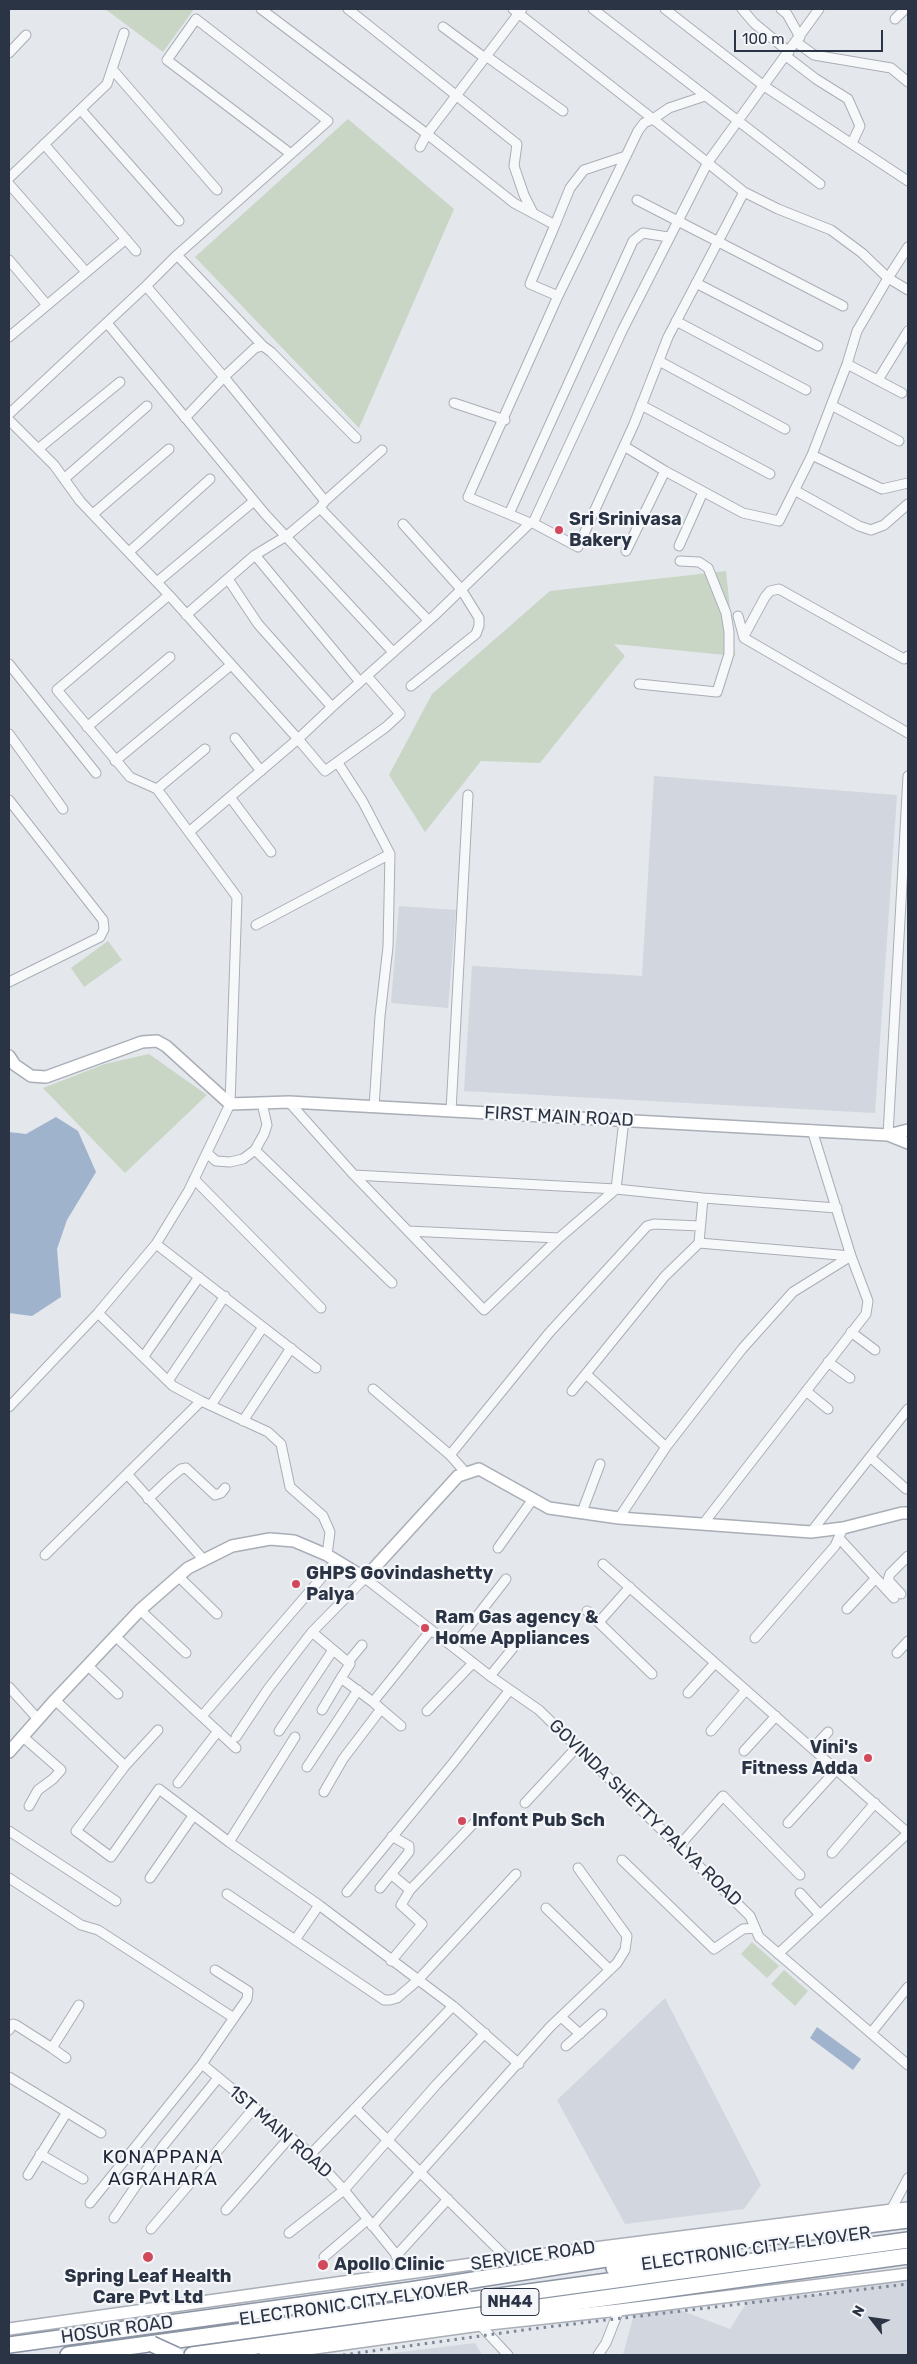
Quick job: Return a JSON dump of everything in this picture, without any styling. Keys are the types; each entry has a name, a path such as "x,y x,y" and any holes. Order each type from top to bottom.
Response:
{"highway":[{"name":"HOSUR ROAD","path":"9,2345 410,2290 663,2250 908,2220"},
{"name":"ELECTRONIC CITY FLYOVER","path":"9,2352 908,2228"},
{"name":"ELECTRONIC CITY FLYOVER","path":"68,2355 908,2240"},
{"name":"HOSUR ROAD","path":"112,2355 908,2250"},
{"path":"192,2355 908,2256"},
{"path":"152,2344 176,2355"}],"street":[{"path":"261,9 514,203 554,225"},
{"path":"348,9 517,144 514,166 524,195 533,213"},
{"path":"593,9 820,184"},
{"path":"666,9 764,86 908,181"},
{"path":"742,9 754,23 816,79 848,99 860,126 852,143"},
{"path":"781,9 787,14 798,40 814,55 890,68 908,82"},
{"path":"189,832 298,739 532,523 622,331 668,237 708,162 819,9"},
{"path":"895,19 905,9"},
{"path":"420,147 426,134 485,57 518,10 744,192 778,209 831,230 862,253 888,278 908,290"},
{"path":"9,414 177,255 291,154 328,121 196,19 167,60 291,154"},
{"path":"443,27 563,111"},
{"path":"9,178 107,84 124,33"},
{"path":"9,53 26,35"},
{"path":"112,69 217,190"},
{"path":"705,96 669,108 644,123 638,131 558,296 505,420 485,458 468,497 532,523 578,547 624,446 676,320 716,241 744,192"},
{"path":"80,110 178,221"},
{"path":"44,144 136,251"},
{"path":"558,296 530,284 570,188 584,170 626,156"},
{"path":"9,184 86,272"},
{"path":"636,200 843,306"},
{"path":"509,514 633,241 643,233 668,237"},
{"path":"9,336 126,239"},
{"path":"624,446 743,513 779,521 796,491 812,455 858,331 908,247"},
{"path":"177,255 263,346 356,438"},
{"path":"9,260 47,305"},
{"path":"696,283 818,346"},
{"path":"146,286 224,377 323,505 428,620"},
{"path":"676,320 806,390"},
{"path":"107,323 254,501 393,652"},
{"path":"878,380 908,331"},
{"path":"185,418 255,348 263,346"},
{"path":"659,361 785,429"},
{"path":"847,364 902,393"},
{"path":"38,449 120,382"},
{"path":"454,403 505,420"},
{"path":"641,405 770,474"},
{"path":"831,405 899,440"},
{"path":"64,479 147,406"},
{"path":"9,420 38,449 93,514 169,595 325,771 386,727 400,714 363,679 255,555"},
{"path":"93,514 169,449"},
{"path":"186,615 255,555 288,536 382,450"},
{"path":"812,455 882,489 908,483"},
{"path":"626,551 665,470"},
{"path":"128,552 210,479"},
{"path":"796,491 859,526 871,530 884,526 908,504"},
{"path":"679,546 704,492"},
{"path":"157,582 254,501"},
{"path":"403,524 460,589 478,618 479,626 476,634 411,686"},
{"path":"639,684 717,692 728,654 729,632 726,613 708,568 699,562 680,561"},
{"path":"228,579 258,624 332,707"},
{"path":"745,634 770,591 779,589 904,659 908,656"},
{"path":"9,1407 98,1313 156,1244 208,1154 230,1104 237,897 157,789 130,777 114,761 56,690 169,595"},
{"path":"726,613 738,616 755,615"},
{"path":"738,616 745,634 744,638 908,733"},
{"path":"87,727 170,657"},
{"path":"9,664 96,773"},
{"path":"114,761 231,665"},
{"path":"9,734 63,809"},
{"path":"234,738 261,771"},
{"path":"157,789 205,749"},
{"path":"338,763 363,802 390,854 388,947 380,1016 374,1107"},
{"path":"888,1134 908,776"},
{"path":"451,1111 468,795"},
{"path":"230,797 271,852"},
{"path":"9,800 103,920 104,929 100,937 9,982"},
{"path":"256,925 390,854"},
{"path":"9,1056 15,1065 31,1076 46,1077 142,1042 157,1041 166,1046 230,1104"},
{"path":"289,1102 354,1175 484,1310 560,1238 616,1189 624,1120"},
{"name":"FIRST MAIN ROAD","path":"230,1104 289,1102 888,1134"},
{"path":"208,1154 216,1161 230,1162 242,1159 255,1150 266,1125 262,1103"},
{"path":"703,1524 866,1314 868,1301 851,1256 812,1130"},
{"path":"888,1134 908,1130"},
{"path":"888,1134 908,1143"},
{"path":"255,1150 392,1283"},
{"path":"354,1175 616,1189 703,1198 837,1208"},
{"path":"194,1179 320,1308"},
{"path":"572,1391 666,1276 699,1243 703,1198"},
{"path":"450,1456 549,1333 647,1226 654,1224 700,1226"},
{"path":"408,1230 560,1238"},
{"path":"699,1243 851,1256"},
{"path":"156,1244 316,1368"},
{"path":"619,1518 666,1447 720,1374 793,1292 851,1256"},
{"path":"144,1356 199,1277"},
{"path":"168,1381 225,1296"},
{"path":"98,1313 179,1390 268,1432 281,1444 290,1487 324,1516 330,1532 331,1558 202,1716"},
{"path":"211,1405 263,1327"},
{"path":"852,1332 875,1350"},
{"path":"243,1421 290,1348"},
{"path":"828,1362 850,1378"},
{"path":"586,1374 666,1447"},
{"path":"373,1389 450,1456 466,1473"},
{"path":"806,1391 828,1409"},
{"path":"45,1555 201,1401"},
{"path":"811,1532 908,1409"},
{"path":"870,1457 906,1489"},
{"path":"582,1512 600,1464"},
{"path":"148,1499 181,1469 186,1468 215,1495 221,1493 225,1488"},
{"path":"236,1737 268,1689 312,1632 365,1578 458,1476 466,1473 479,1469 548,1508 619,1518 841,1533 902,1513 908,1513"},
{"path":"126,1474 204,1559"},
{"path":"498,1548 533,1499"},
{"path":"841,1533 876,1579 898,1596 888,1580 890,1574 908,1556"},
{"path":"755,1638 835,1546 841,1533"},
{"name":"GOVINDA SHETTY PALYA ROAD","path":"9,1752 37,1718 87,1665 140,1610 178,1576 204,1559 232,1546 270,1539 294,1541 331,1558 365,1578 509,1691 538,1710 750,1916 759,1937 908,2065"},
{"path":"603,1564 908,1833 778,1954"},
{"path":"178,1576 217,1614"},
{"path":"453,1647 506,1579"},
{"path":"848,1609 876,1579"},
{"path":"599,1622 630,1587"},
{"path":"140,1610 186,1653"},
{"path":"587,1611 652,1674"},
{"path":"373,1702 431,1630"},
{"path":"312,1632 348,1662"},
{"path":"115,1636 236,1748"},
{"path":"897,1653 908,1641"},
{"path":"322,1710 350,1664 348,1662 362,1644"},
{"path":"490,1676 513,1648"},
{"path":"278,1731 333,1650"},
{"path":"426,1711 474,1663"},
{"path":"688,1693 715,1663"},
{"path":"87,1665 118,1694"},
{"path":"341,1678 401,1726"},
{"path":"9,1687 37,1718"},
{"path":"307,1768 358,1690"},
{"path":"711,1731 746,1690"},
{"path":"347,1892 453,1763 509,1691"},
{"path":"54,1700 125,1766"},
{"path":"324,1792 343,1759 381,1709"},
{"path":"744,1751 776,1716"},
{"path":"158,1730 125,1766 76,1831 111,1856 159,1789 193,1816 319,1905 453,2006 519,2064"},
{"path":"178,1783 218,1731"},
{"path":"813,1748 828,1732"},
{"path":"22,1736 61,1770 53,1779 38,1790 29,1806"},
{"path":"229,1842 295,1737"},
{"path":"525,1803 577,1747"},
{"path":"788,1823 837,1769"},
{"path":"679,1846 723,1796 800,1874"},
{"path":"832,1853 875,1803"},
{"path":"150,1878 193,1816"},
{"path":"391,1961 422,1924 401,1905 410,1890 475,1822"},
{"path":"9,1831 116,1901"},
{"path":"380,1888 409,1852 408,1846 392,1836"},
{"path":"622,1860 714,1949 743,1929 755,1928"},
{"path":"324,2256 369,2223 420,2174 561,2017 617,1963 624,1950 627,1936 578,1868"},
{"path":"391,1874 410,1890"},
{"path":"226,1894 384,2000 397,1998 417,1980 516,1874"},
{"path":"9,1878 81,1925 98,1930 234,2018"},
{"path":"800,1893 820,1915"},
{"path":"295,1940 319,1905"},
{"path":"546,1908 610,1970"},
{"path":"90,2203 202,2064 247,1999 248,1991 215,1970"},
{"path":"871,2033 908,1987"},
{"path":"52,2048 79,2005"},
{"path":"311,2154 453,2006"},
{"path":"566,2046 602,2014"},
{"path":"561,2017 580,2034"},
{"path":"9,2030 13,2024 16,2025 66,2058"},
{"path":"289,2233 344,2190 436,2085 485,2033"},
{"name":"1ST MAIN ROAD","path":"202,2064 311,2154 344,2190 411,2273"},
{"path":"9,2077 101,2133"},
{"path":"114,2218 163,2146 218,2078"},
{"path":"151,2229 254,2108"},
{"path":"355,2108 508,2259"},
{"path":"28,2175 67,2112"},
{"path":"226,2210 290,2137"},
{"path":"40,2154 83,2179"},
{"path":"891,2210 908,2178"},
{"path":"396,2256 448,2199"},
{"name":"SERVICE ROAD","path":"9,2329 508,2259 908,2208"},
{"path":"266,2355 480,2325 619,2310 908,2274"},
{"path":"598,2355 606,2343 619,2310"},
{"path":"480,2325 508,2355"}],"shaded area":[{"path":"654,776 897,795 875,1113 464,1091 472,966 642,976"},
{"path":"399,906 456,910 448,1008 391,1003"},
{"path":"665,1998 761,2185 744,2209 625,2224 557,2100"},
{"path":"908,2281 908,2355 623,2355 634,2314 677,2309 730,2329 750,2297 823,2294 852,2287"},
{"path":"475,2343 482,2355 377,2355"}],"green space":[{"path":"105,9 194,9 163,52"},
{"path":"348,119 454,209 359,428 195,257"},
{"path":"726,571 735,656 614,644 625,656 540,763 481,761 425,832 389,775 432,694 550,591"},
{"path":"108,941 122,960 84,987 71,968"},
{"path":"149,1054 207,1095 125,1173 43,1088 105,1064"},
{"path":"752,1942 779,1966 767,1978 741,1954"},
{"path":"784,1970 808,1991 795,2006 771,1984"}],"water":[{"path":"56,1117 78,1131 96,1172 67,1220 57,1249 61,1297 32,1316 9,1313 9,1132 26,1134"},
{"path":"817,2027 861,2059 853,2070 810,2038"}],"railway":[{"path":"343,2355 531,2329 908,2284"}],"place":[{"name":"Sri Srinivasa Bakery","path":"559,530"},
{"name":"GHPS Govindashetty Palya","path":"296,1584"},
{"name":"Ram Gas agency & Home Appliances","path":"425,1628"},
{"name":"Vini's Fitness Adda","path":"868,1758"},
{"name":"Infont Pub Sch","path":"462,1821"},
{"name":"Spring Leaf Health Care Pvt Ltd","path":"148,2257"},
{"name":"Apollo Clinic","path":"323,2265"}],"district":[{"name":"KONAPPANA AGRAHARA","path":"163,2169"}]}
